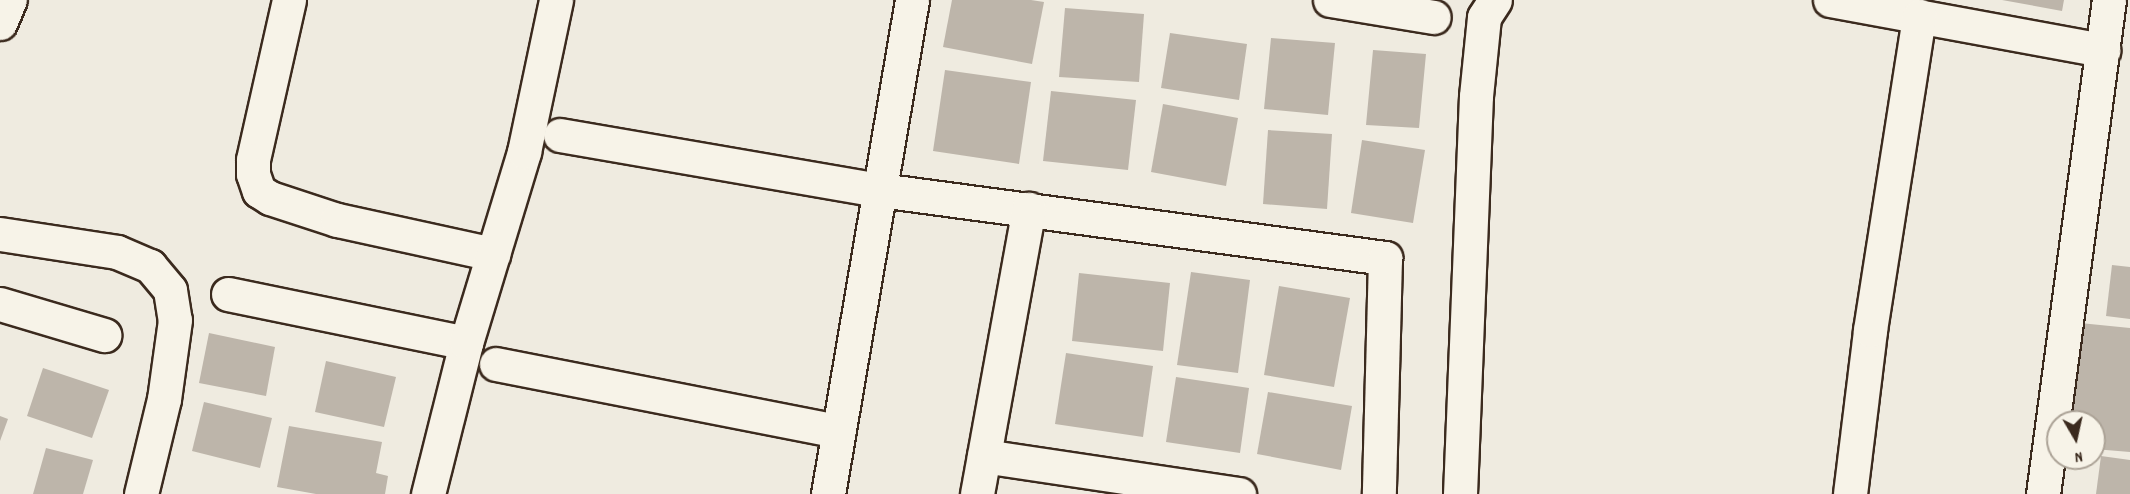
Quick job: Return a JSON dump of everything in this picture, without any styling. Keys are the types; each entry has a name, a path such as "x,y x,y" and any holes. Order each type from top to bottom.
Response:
{"street":[{"path":"0,23 10,0"},
{"path":"289,0 253,160 253,174 259,190 270,198 337,220 493,254"},
{"path":"428,494 466,343 524,152 556,0"},
{"path":"828,494 912,0"},
{"path":"1330,0 1434,17"},
{"path":"1460,494 1476,96 1484,17 1496,0"},
{"path":"1830,0 2103,50"},
{"path":"2043,494 2109,0"},
{"path":"1850,494 1870,330 1919,16"},
{"path":"560,135 880,190 1385,258 1379,494"},
{"path":"977,494 1029,209"},
{"path":"0,234 117,252 150,266 170,290 175,320 165,388 141,494"},
{"path":"228,294 466,343"},
{"path":"0,303 104,335"},
{"path":"496,364 839,431"},
{"path":"984,456 1239,494"}],"building":[{"path":"952,0 1044,2 1032,64 943,47"},
{"path":"2002,0 2064,0 2062,11"},
{"path":"1065,8 1144,14 1139,82 1059,77"},
{"path":"1170,33 1247,44 1239,100 1161,88"},
{"path":"1271,38 1335,43 1328,115 1264,109"},
{"path":"1373,50 1426,54 1419,128 1366,125"},
{"path":"945,70 1031,82 1019,164 933,151"},
{"path":"1051,91 1136,100 1128,170 1043,161"},
{"path":"1163,104 1238,118 1226,186 1151,172"},
{"path":"1268,130 1332,134 1327,209 1263,204"},
{"path":"1362,140 1425,150 1413,223 1351,213"},
{"path":"2112,265 2130,267 2130,319 2106,316"},
{"path":"1191,272 1250,280 1238,373 1177,365"},
{"path":"1079,273 1170,283 1163,351 1072,341"},
{"path":"1279,286 1350,298 1334,387 1264,375"},
{"path":"2070,322 2130,328 2130,452 2106,450 2106,410 2060,410"},
{"path":"209,333 275,347 266,396 199,383"},
{"path":"1066,353 1153,366 1143,437 1055,424"},
{"path":"326,361 396,377 384,427 315,412"},
{"path":"43,368 109,390 92,438 27,416"},
{"path":"1176,377 1249,388 1240,453 1166,442"},
{"path":"1268,392 1352,406 1341,470 1257,454"},
{"path":"204,402 272,418 260,468 192,451"},
{"path":"0,416 8,419 0,441"},
{"path":"289,426 382,442 376,473 388,476 385,494 316,494 277,487"},
{"path":"46,448 93,460 83,494 33,494"},
{"path":"2106,457 2130,460 2130,494 2096,494 2099,470 2106,470"}]}
